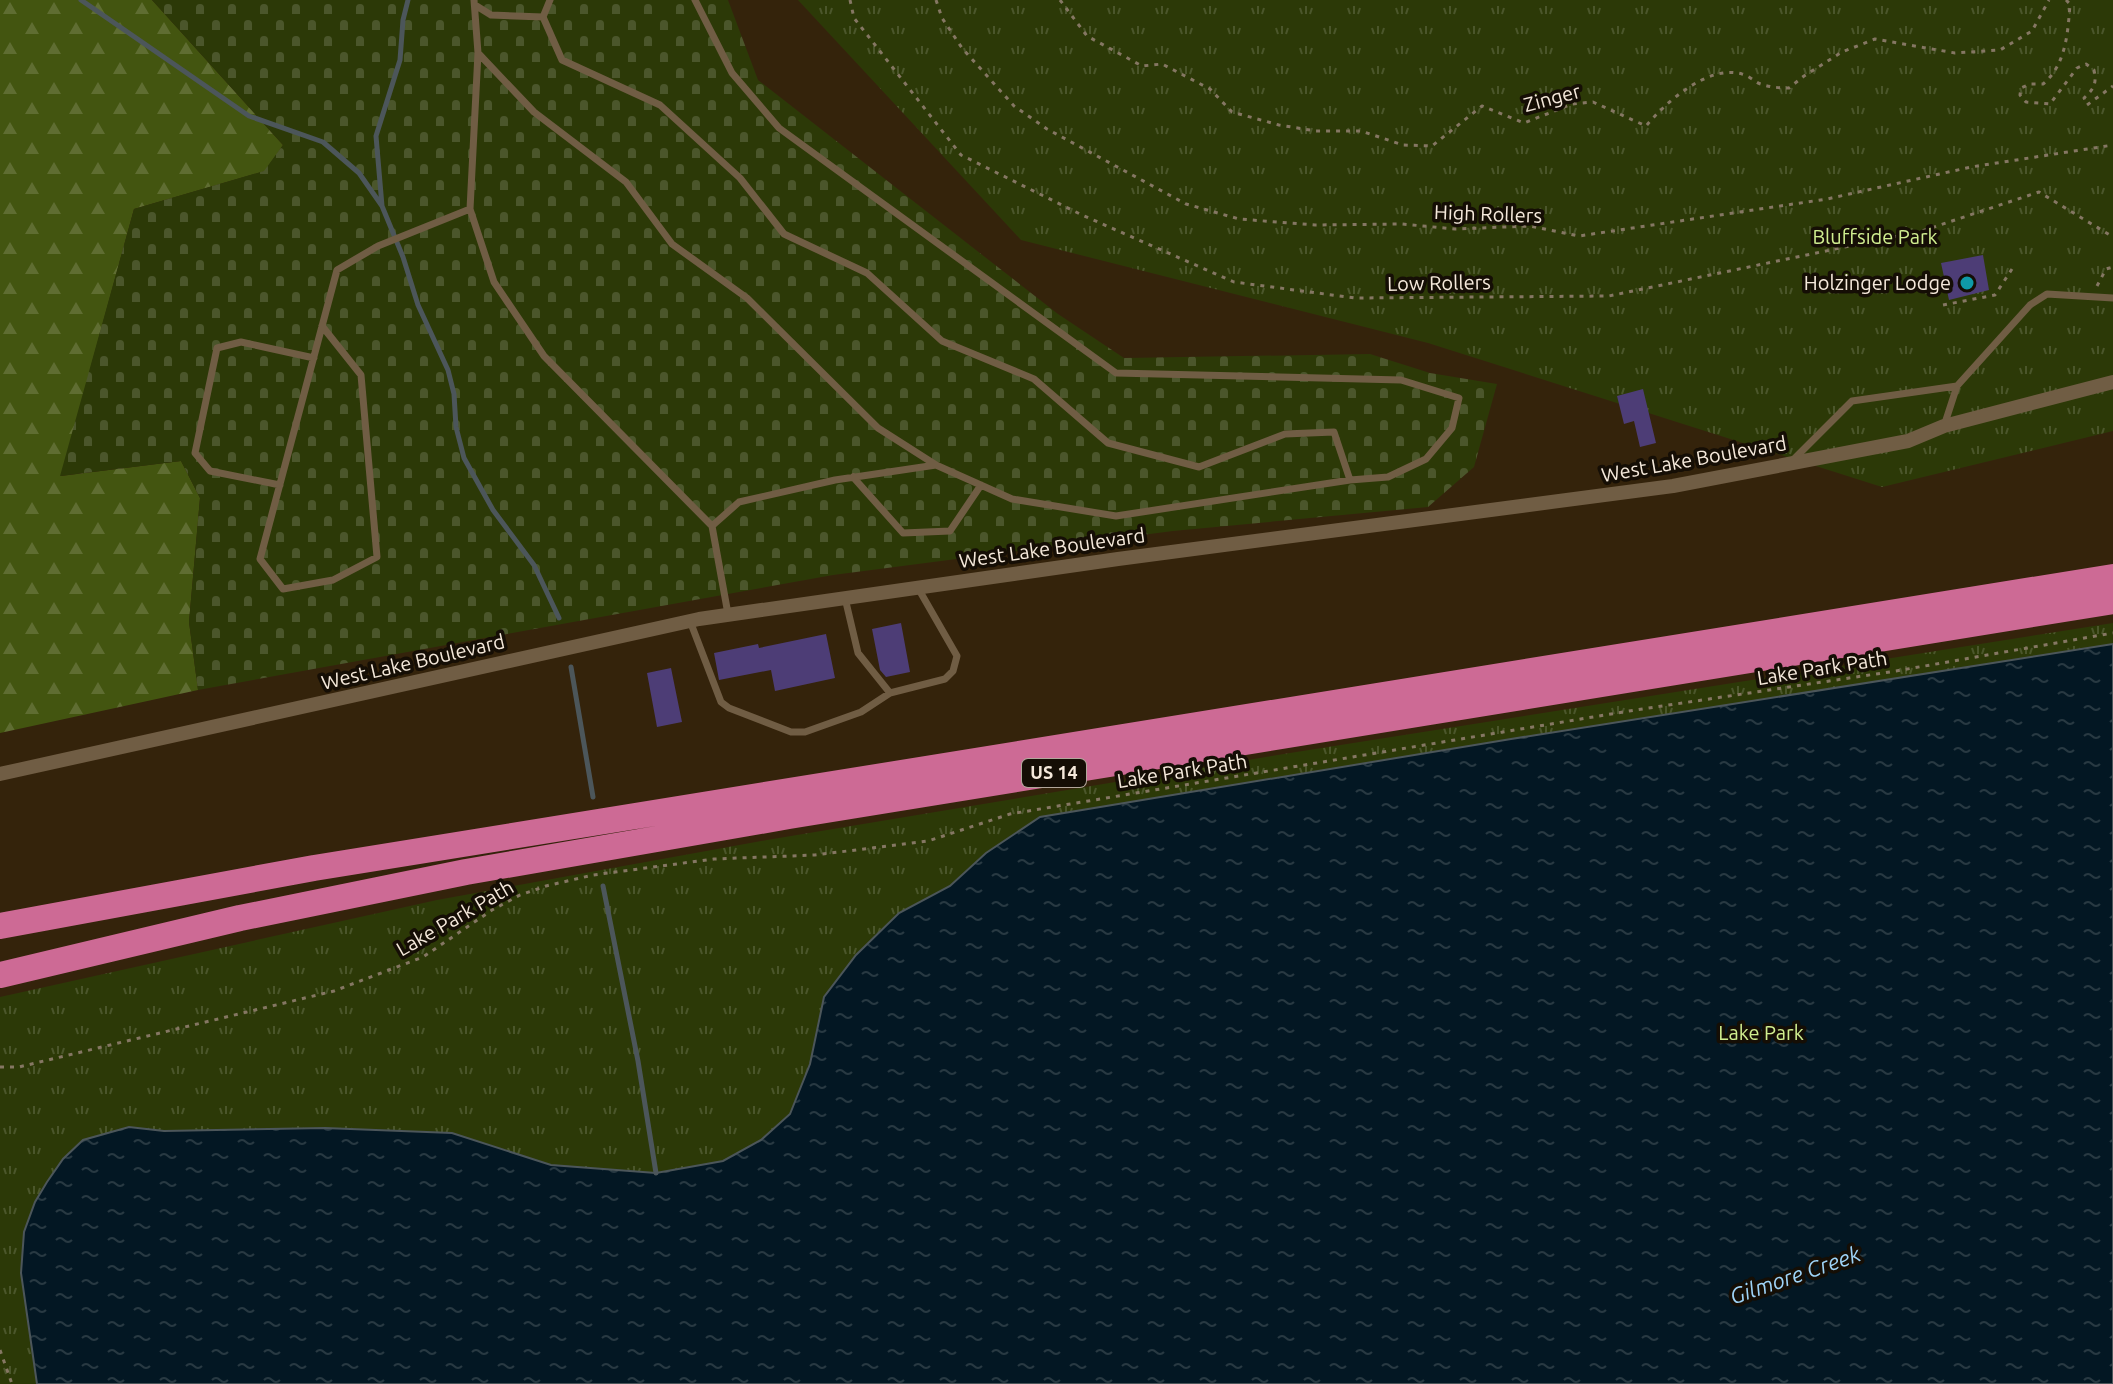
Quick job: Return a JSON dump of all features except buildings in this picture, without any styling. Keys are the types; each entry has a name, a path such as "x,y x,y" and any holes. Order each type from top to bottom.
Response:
{"highway":[{"name":"US 14","path":"0,926 284,873 2113,577"},
{"name":"US 14","path":"0,975 240,918 481,869 804,813 2113,601"}],"street":[{"name":"West Lake Boulevard","path":"0,774 690,621 917,587 1673,486 1908,441 1944,426 2113,382"}],"lane":[{"path":"550,0 543,17 562,60 660,105 740,178 784,234 867,273 942,341 1034,379 1108,443 1199,467 1285,434 1334,432 1350,480"},
{"path":"478,53 534,112 626,182 672,244 747,298 878,428 936,465 1012,499 1116,516 1350,480 1388,477 1426,459 1452,428 1459,398 1401,380 1116,373 779,128 732,73 695,0"},
{"path":"474,2 491,15 543,17"},
{"path":"474,2 478,53 470,209 494,282 544,356 712,526 728,614"},
{"path":"322,326 361,375 377,557 333,580 283,589 260,559 314,358 322,326 337,270 378,246 470,209"},
{"path":"1944,426 1957,386 2030,305 2047,294 2113,298"},
{"path":"280,485 210,471 195,453 217,348 241,342 314,358"},
{"path":"1790,464 1852,401 1957,386"},
{"path":"712,526 739,502 853,477 936,465"},
{"path":"853,477 903,533 950,531 981,485"},
{"path":"690,621 721,702 791,732 805,732 861,712 890,693 945,679 953,671 957,656 917,587"},
{"path":"845,598 858,653 890,693"}],"path":[{"name":"Low Rollers","path":"850,0 854,18 961,155 1082,215 1234,282 1355,298 1609,296 1922,231 2039,192 2113,237"},
{"name":"High Rollers","path":"936,0 942,18 962,48 1014,106 1047,129 1186,204 1239,219 1315,225 1402,224 1455,229 1530,226 1579,236 1827,199 1971,167 2113,145"},
{"name":"Zinger","path":"1060,0 1087,36 1142,66 1162,64 1210,89 1232,112 1279,125 1316,131 1361,131 1403,145 1432,146 1482,106 1524,123 1572,104 1593,102 1646,126 1660,108 1684,89 1716,75 1741,73 1759,83 1789,88 1842,52 1875,39 1955,53 2000,50 2032,31 2049,0"},
{"path":"2066,0 2070,4 2067,38 2054,75 2043,84 2021,88 2020,95 2026,102 2050,104 2077,68 2086,64 2094,70 2095,78 2093,90 2084,98 2087,105 2113,86"},
{"path":"2092,297 2106,269 2113,267"},
{"path":"1943,305 1970,297 1995,295 2012,269"},
{"name":"Lake Park Path","path":"0,1067 19,1067 334,991 423,957 492,910 520,895 593,875 714,859 815,855 928,841 1010,814 2113,633"},
{"path":"0,1350 12,1384"}],"green space":[{"path":"0,0 152,0 283,145 265,171 134,209 61,476 181,461 200,498 189,622 198,690 0,733"},
{"path":"152,0 728,0 758,80 1058,314 1124,358 1370,354 1430,373 1497,384 1474,467 1428,507 1173,531 833,575 198,690 189,622 200,498 181,461 60,476 134,209 264,171 283,145"},
{"name":"Bluffside Park","path":"798,0 2113,0 2113,431 1882,487 1428,343 1021,240"},
{"name":"Lake Park","path":"2113,623 2113,1384 0,1384 0,997 437,900 767,840 1290,753"}],"water":[{"name":"Lake Park","path":"2113,644 2113,1384 37,1384 21,1273 24,1232 35,1202 47,1182 63,1159 83,1140 129,1127 164,1131 325,1128 452,1133 551,1165 656,1173 723,1161 761,1140 790,1114 810,1064 824,997 856,955 899,913 950,886 986,853 1040,817"}],"waterway":[{"path":"81,0 249,116 323,142 359,173 382,206 418,305 448,370 464,458 493,510 534,565 559,618"},
{"path":"382,206 376,136 400,60 408,0"},
{"path":"571,667 593,797"},
{"path":"603,886 638,1061 656,1173"}],"place":[{"name":"Holzinger Lodge","path":"1967,283"}],"water label":[{"name":"Gilmore Creek","path":"1795,1275"}]}
